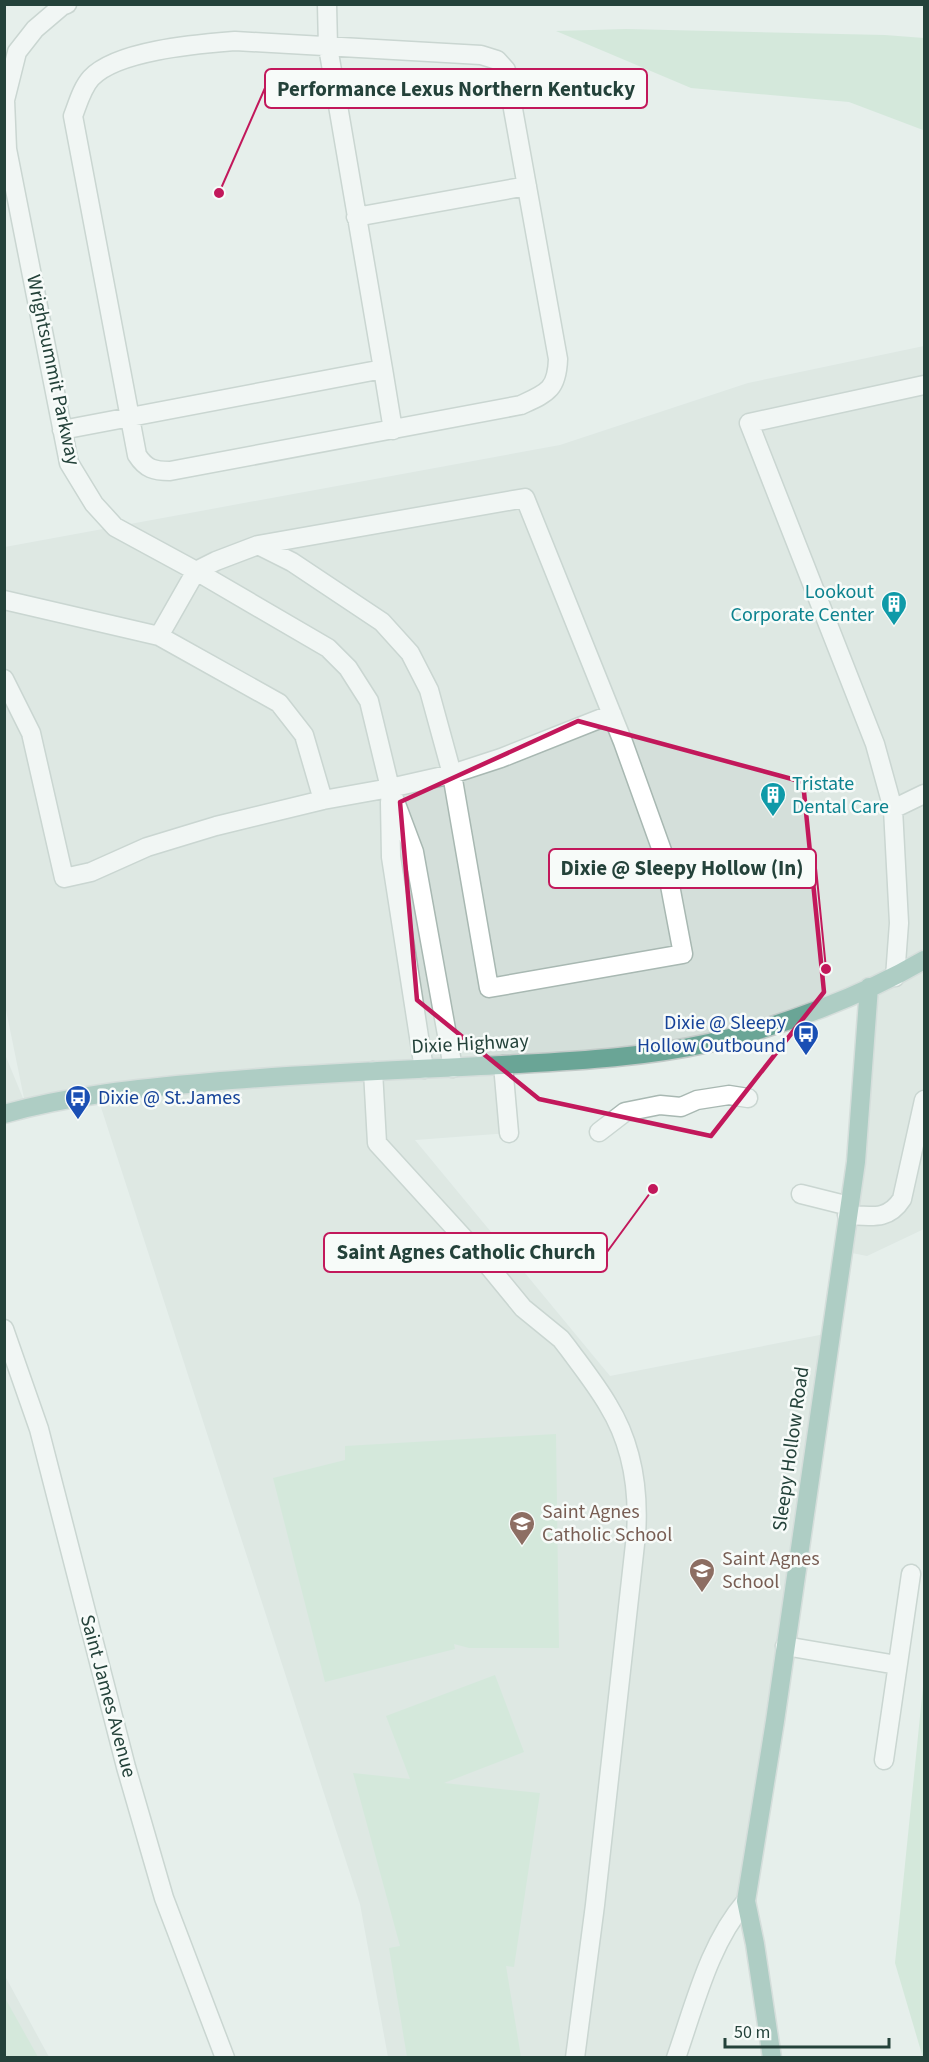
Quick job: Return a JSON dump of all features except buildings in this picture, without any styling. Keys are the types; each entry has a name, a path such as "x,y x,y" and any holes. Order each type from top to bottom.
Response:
{"main road":[{"name":"Dixie Highway","path":"4,1114 26,1108 148,1087 373,1071 587,1060 708,1043 826,1006 895,976 924,960"},
{"name":"Sleepy Hollow Road","path":"772,2058 755,1944 746,1901 856,1161 869,987"}],"street":[{"name":"Wrightsummit Parkway","path":"68,4 35,28 17,51 4,100 7,149 69,463 94,504 114,527 196,571 328,648 348,668 369,701 390,788 414,852 453,1068"},
{"path":"327,4 328,46 393,430"},
{"path":"235,41 481,55 497,60 506,70 527,186 558,359 558,378 545,394 520,405 170,471 154,471 144,465 137,455 76,137 74,116 80,98 92,77 117,61 178,46 235,41"},
{"path":"356,217 527,186"},
{"path":"62,430 382,369"},
{"path":"895,976 899,923 893,809 875,744 749,423 924,385"},
{"path":"159,636 196,571 258,545 525,498 612,714 665,859 683,954 489,988 452,774 429,690 411,653 382,622 292,562 258,545"},
{"path":"4,600 159,636 279,703 304,735 323,800"},
{"path":"4,680 31,733 64,878 91,872 147,847 216,826 323,800 452,774 501,758 612,714"},
{"name":"Wrightsummit Parkway","path":"390,788 390,857 424,1069"},
{"path":"893,809 924,794"},
{"path":"503,1065 509,1133"},
{"path":"373,1071 377,1143 482,1258 523,1308 568,1348 609,1406 629,1454 638,1511 636,1541 595,1905 575,2058"},
{"path":"599,1132 624,1112 660,1106 681,1107 697,1100 729,1095 748,1098"},
{"path":"801,1194 848,1211 881,1216 895,1209 902,1199 924,1100"},
{"name":"Saint James Avenue","path":"4,1329 39,1429 123,1756 160,1887 225,2058"},
{"path":"884,1760 911,1574"},
{"path":"785,1646 897,1665"},
{"path":"676,2058 716,1947 731,1919 746,1901"}],"highlighted area":[{"path":"578,721 803,782 824,992 711,1136 539,1099 417,1000 400,802"}],"shaded area":[{"path":"924,346 924,1229 867,1256 842,1251 869,988 749,1032 503,1065 509,1133 415,1140 610,1376 830,1333 746,1901 676,2057 388,2057 360,1904 97,1095 5,1114 4,1052 25,1103 4,1000 5,547 560,445 748,383"},
{"path":"5,1976 49,2057 5,2057"}],"green space":[{"path":"626,29 885,35 924,38 924,133 923,130 849,102 691,88 556,31"},
{"path":"556,1434 559,1648 469,1648 454,1644 455,1649 325,1682 273,1478 345,1460 345,1446"},
{"path":"495,1675 524,1752 444,1783 540,1793 514,1967 506,1966 521,2057 407,2057 389,1948 400,1946 353,1773 410,1779 386,1716"},
{"path":"924,1677 924,2057 923,2058 895,1963"},
{"path":"5,1998 38,2057 5,2057"}],"place":[{"name":"Performance Lexus Northern Kentucky","path":"219,193"},
{"name":"Lookout Corporate Center","path":"894,627"},
{"name":"Tristate Dental Care","path":"773,818"},
{"name":"Dixie @ Sleepy Hollow (In)","path":"826,969"},
{"name":"Dixie @ Sleepy Hollow Outbound","path":"806,1057"},
{"name":"Dixie @ St.James","path":"78,1121"},
{"name":"Saint Agnes Catholic Church","path":"653,1189"},
{"name":"Saint Agnes Catholic School","path":"522,1547"},
{"name":"Saint Agnes School","path":"702,1594"}]}
